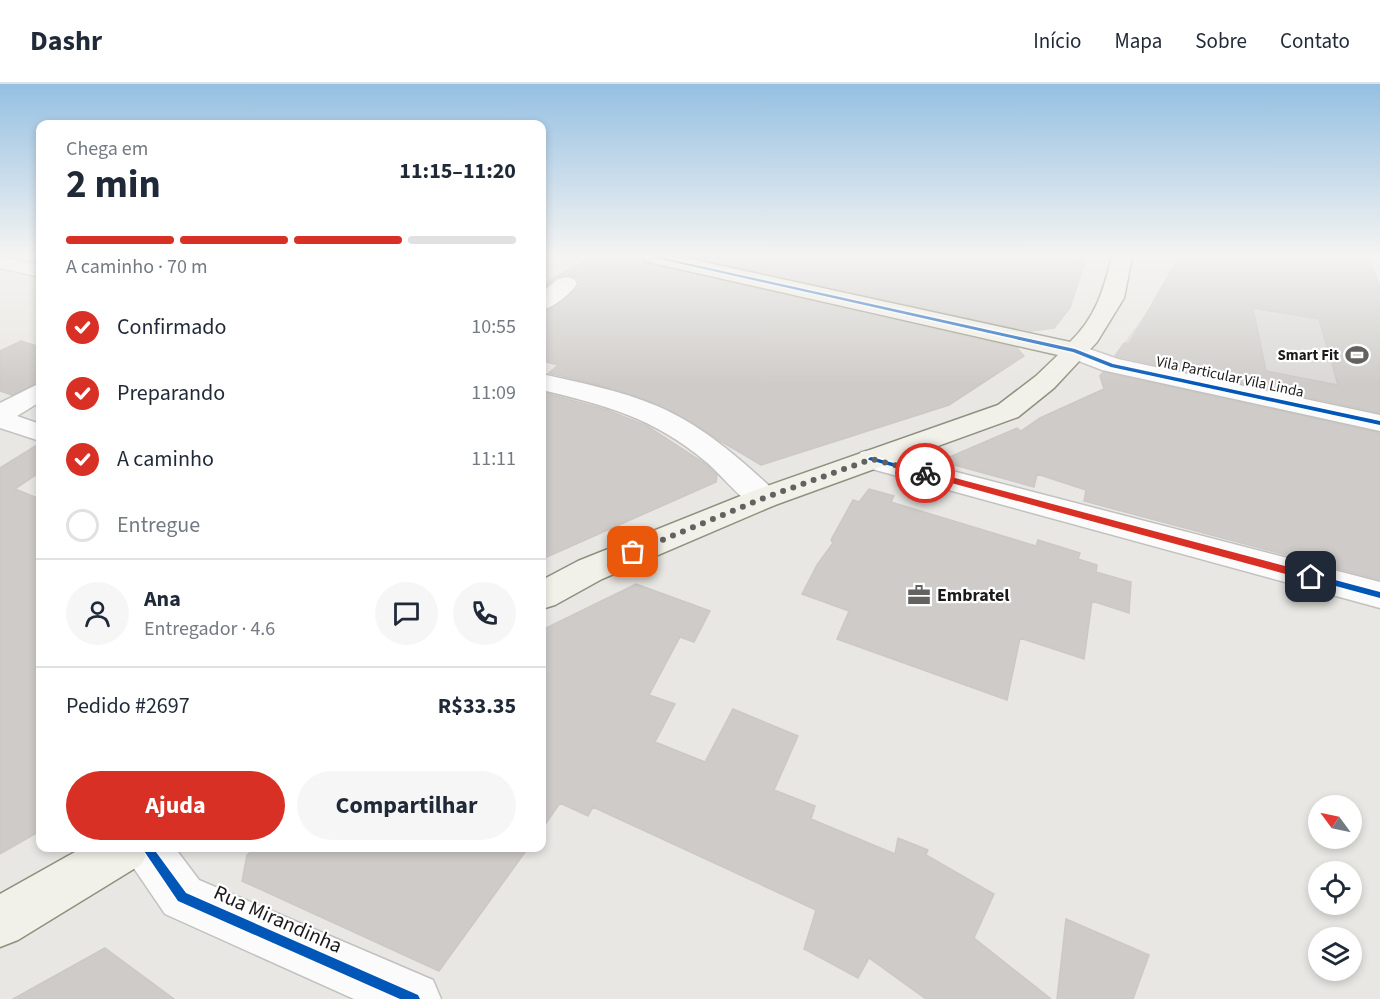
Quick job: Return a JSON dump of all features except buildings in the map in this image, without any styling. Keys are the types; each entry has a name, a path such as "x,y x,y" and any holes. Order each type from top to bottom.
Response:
{"main road":[{"path":"845,300 1075,351"},
{"path":"546,594 590,570 764,498 1008,411 1045,382 1089,337 1112,300"},
{"path":"0,922 119,852"}],"street":[{"name":"Vila Particular Vila Linda","path":"1075,351 1111,365 1380,423"},
{"path":"546,383 608,399 659,417 688,433 764,498"},
{"path":"0,416 36,394"},
{"path":"0,416 34,430"},
{"path":"0,443 34,430"},
{"path":"872,459 1380,596"},
{"name":"Rua Mirandinha","path":"150,852 182,897 414,999"}],"shaded area":[{"path":"1253,307 1319,319 1338,385 1124,343 1150,308 1256,323"}],"cycle path":[{"path":"845,300 1075,351 1111,365 1380,423"},
{"path":"871,459 1380,595"},
{"path":"150,852 182,897 414,999"}],"way so far":[{"path":"633,552 764,498 872,459 925,473"}],"place":[{"name":"Smart Fit","path":"1357,355"},
{"name":"Embratel","path":"919,595"}],"route":[{"path":"925,473 1311,577"}]}
